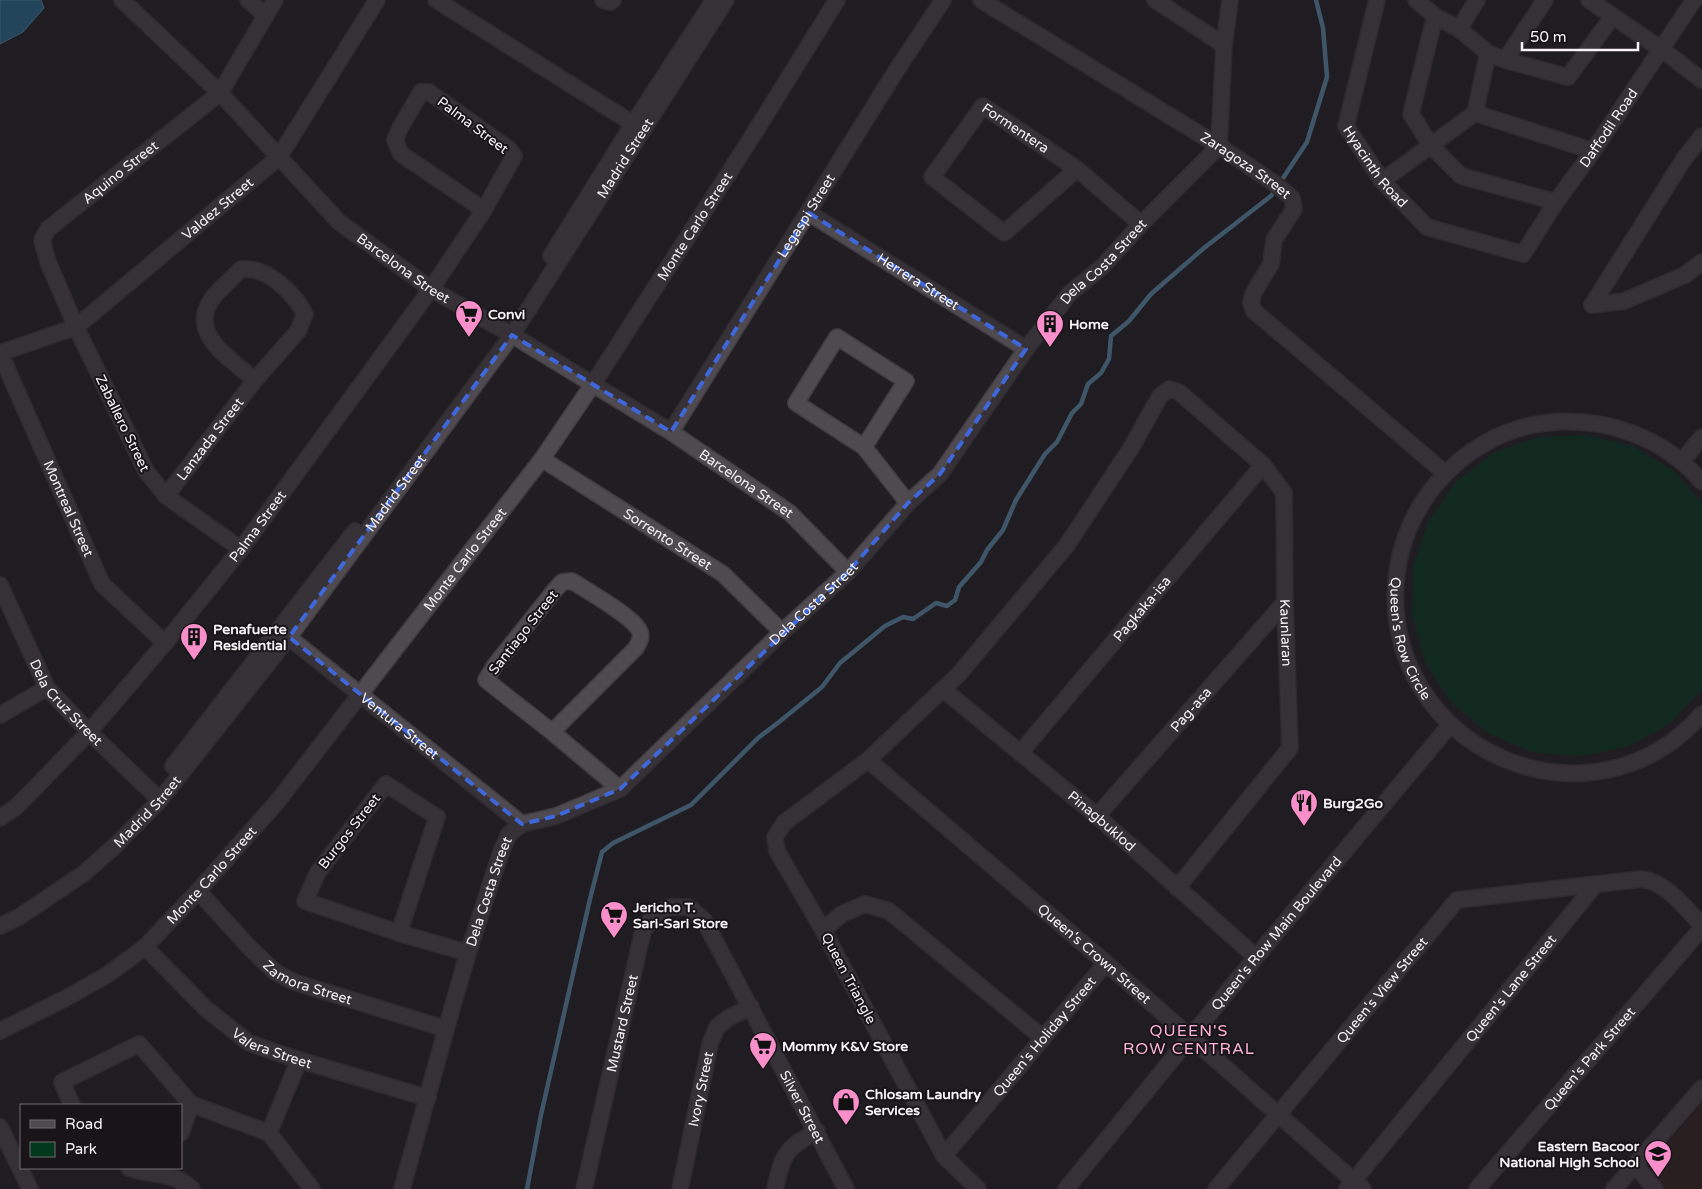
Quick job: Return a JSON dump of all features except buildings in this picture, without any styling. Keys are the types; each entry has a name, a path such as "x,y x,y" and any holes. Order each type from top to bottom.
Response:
{"street":[{"name":"Barcelona Street","path":"122,0 220,92 339,222 431,289 508,332 671,432 790,513 848,572"},
{"path":"248,0 266,16"},
{"path":"220,92 275,0"},
{"name":"Valdez Street","path":"0,353 76,327 279,157 378,0"},
{"path":"436,0 638,127"},
{"path":"602,0 610,2 613,0"},
{"name":"Madrid Street","path":"0,926 19,917 83,874 115,846 284,633 400,473 508,332 638,127 714,0"},
{"name":"Madrid Street","path":"638,127 726,0"},
{"name":"Monte Carlo Street","path":"0,1031 108,975 146,947 277,802 542,458 750,140 837,0"},
{"name":"Legaspi Street","path":"671,432 942,0"},
{"name":"Zaragoza Street","path":"981,0 1219,146 1274,183 1292,198 1294,208 1274,240 1271,264 1253,294 1251,302 1254,311 1446,473"},
{"path":"1155,0 1224,45"},
{"path":"1219,146 1224,45 1230,0"},
{"name":"Hyacinth Road","path":"1377,0 1346,126 1382,181 1427,227 1524,254"},
{"path":"1416,0 1435,16 1459,29 1488,52 1506,60 1568,77 1613,16"},
{"path":"1459,29 1477,0"},
{"path":"1506,60 1546,0"},
{"path":"1589,0 1661,49 1702,80"},
{"name":"Daffodil Road","path":"1524,254 1556,202 1593,151 1694,0"},
{"path":"1435,16 1411,114 1431,146 1461,176 1556,202"},
{"path":"1382,181 1474,113 1488,52"},
{"name":"Aquino Street","path":"48,262 42,240 48,229 220,92"},
{"name":"Palma Street","path":"0,818 16,807 89,732 165,643 240,549 431,289 484,210 514,156 510,149 429,92 421,92 395,140 401,154 484,210"},
{"name":"Formentera","path":"1077,169 1004,233 932,177 983,106 1077,169 1141,224"},
{"path":"1474,113 1593,151"},
{"path":"1702,136 1684,159 1592,305 1624,301 1684,276 1702,262"},
{"name":"Dela Costa Street","path":"402,1189 468,954 501,852 509,834 522,824 556,816 620,789 782,632 848,572 908,503 940,474 1026,349 1070,294 1102,267 1141,224 1219,146"},
{"name":"Herrera Street","path":"809,213 1026,349"},
{"name":"Zaballero Street","path":"48,262 76,327 146,472 166,496 240,549"},
{"name":"Lanzada Street","path":"166,496 255,380 298,331 305,314 299,303 289,292 264,274 256,270 241,269 212,299 205,312 205,328 212,343 255,380"},
{"path":"864,447 906,382 837,337 796,403 864,447 908,503"},
{"name":"Montreal Street","path":"0,353 102,584 165,643"},
{"name":"Kaunlaran","path":"944,690 1067,544 1131,448 1160,396 1169,389 1179,392 1263,465 1284,493 1285,602 1290,748 1177,888"},
{"name":"Queen's Row Circle","path":"1701,717 1668,744 1639,760 1615,768 1582,773 1565,773 1515,764 1492,754 1470,741 1450,725 1428,699 1414,675 1403,650 1397,623 1395,596 1397,569 1404,542 1414,517 1428,494 1446,473 1465,456 1510,431 1535,424 1561,421 1587,422 1612,426 1660,446 1682,461 1702,482"},
{"path":"1682,461 1702,437"},
{"name":"Sorrento Street","path":"542,458 723,574 782,632"},
{"name":"Pagkaka-isa","path":"1020,753 1263,465"},
{"name":"Santiago Street","path":"552,732 636,648 641,638 640,630 623,614 572,581 562,582 554,590 495,665 486,680 620,789"},
{"name":"Dela Cruz Street","path":"0,584 47,688 89,732 156,796"},
{"name":"Pag-asa","path":"1097,816 1285,602"},
{"name":"Ventura Street","path":"284,633 522,824"},
{"path":"0,715 47,688"},
{"path":"868,760 944,690"},
{"name":"Pinagbuklod","path":"944,690 1097,816 1256,957"},
{"name":"Queen's Row Main Boulevard","path":"1066,1189 1256,957 1450,725"},
{"name":"Queen Triangle","path":"868,760 784,822 775,837 777,851 823,930 944,1156 978,1189"},
{"name":"Queen's Crown Street","path":"868,760 1106,963 1278,1114 1355,1186"},
{"name":"Burgos Street","path":"398,933 437,817 386,784 318,872 305,901 398,933 468,954"},
{"name":"Madrid Street","path":"0,919 14,913 78,868 156,796"},
{"path":"1596,885 1642,879 1650,880 1668,891 1702,926"},
{"name":"Queen's View Street","path":"1216,1189 1457,900 1596,885"},
{"name":"Queen's Lane Street","path":"1355,1186 1596,885"},
{"name":"Zamora Street","path":"198,891 249,947 275,972 294,982 446,1029"},
{"path":"823,930 842,914 865,904 889,911 1043,1038"},
{"name":"Mustard Street","path":"584,1189 643,931 654,915 670,907 689,908 704,920"},
{"name":"Silver Street","path":"704,920 846,1189"},
{"name":"Queen's Park Street","path":"1477,1189 1702,926"},
{"name":"Valera Street","path":"146,947 205,1008 249,1043 299,1060 428,1098"},
{"name":"Queen's Holiday Street","path":"944,1156 1106,963"},
{"name":"Ivory Street","path":"680,1189 710,1044 716,1027 730,1017 751,1007"},
{"path":"72,1104 62,1082 139,1044 191,1104 269,1133 312,1189"},
{"path":"269,1133 299,1060"},
{"path":"1614,1189 1702,1088"},
{"path":"182,1130 191,1104"},
{"path":"0,1127 20,1168"},
{"path":"775,1189 784,1157 794,1144 817,1131"},
{"path":"1635,1165 1654,1189"},
{"path":"20,1169 30,1189"},
{"path":"132,1169 141,1172 168,1171 192,1189"}],"highlighted area":[{"path":"809,213 1026,349 940,474 908,503 848,572 620,789 556,816 522,824 289,637 512,335 671,432"}],"shaded area":[{"path":"1702,1103 1702,1189 1664,1189 1648,1166"}],"green space":[{"path":"1586,435 1633,446 1674,471 1702,503 1702,690 1669,724 1627,747 1580,756 1532,752 1488,733 1451,702 1425,662 1412,615 1413,567 1428,522 1455,483 1493,453 1538,437"}],"water":[{"path":"0,0 41,0 44,8 23,32 0,44"}],"waterway":[{"path":"527,1189 541,1115 602,852 613,843 691,805 758,738 822,687 840,663 885,626 903,617 913,619 936,603 947,606 955,600 959,587 981,562 987,550 1003,530 1016,500 1045,454 1057,442 1072,413 1081,404 1088,384 1101,373 1109,359 1111,336 1129,321 1151,294 1204,248 1271,196 1307,142 1327,77 1323,28 1316,0"}],"place":[{"name":"Convi","path":"469,338"},
{"name":"Home","path":"1050,348"},
{"name":"Penafuerte Residential","path":"194,661"},
{"name":"Burg2Go","path":"1304,827"},
{"name":"Jericho T. Sari-Sari Store","path":"614,939"},
{"name":"Mommy K&V Store","path":"763,1070"},
{"name":"Chlosam Laundry Services","path":"846,1126"},
{"name":"Eastern Bacoor National High School","path":"1658,1178"}],"district":[{"name":"QUEEN'S ROW CENTRAL","path":"1189,1039"}]}
